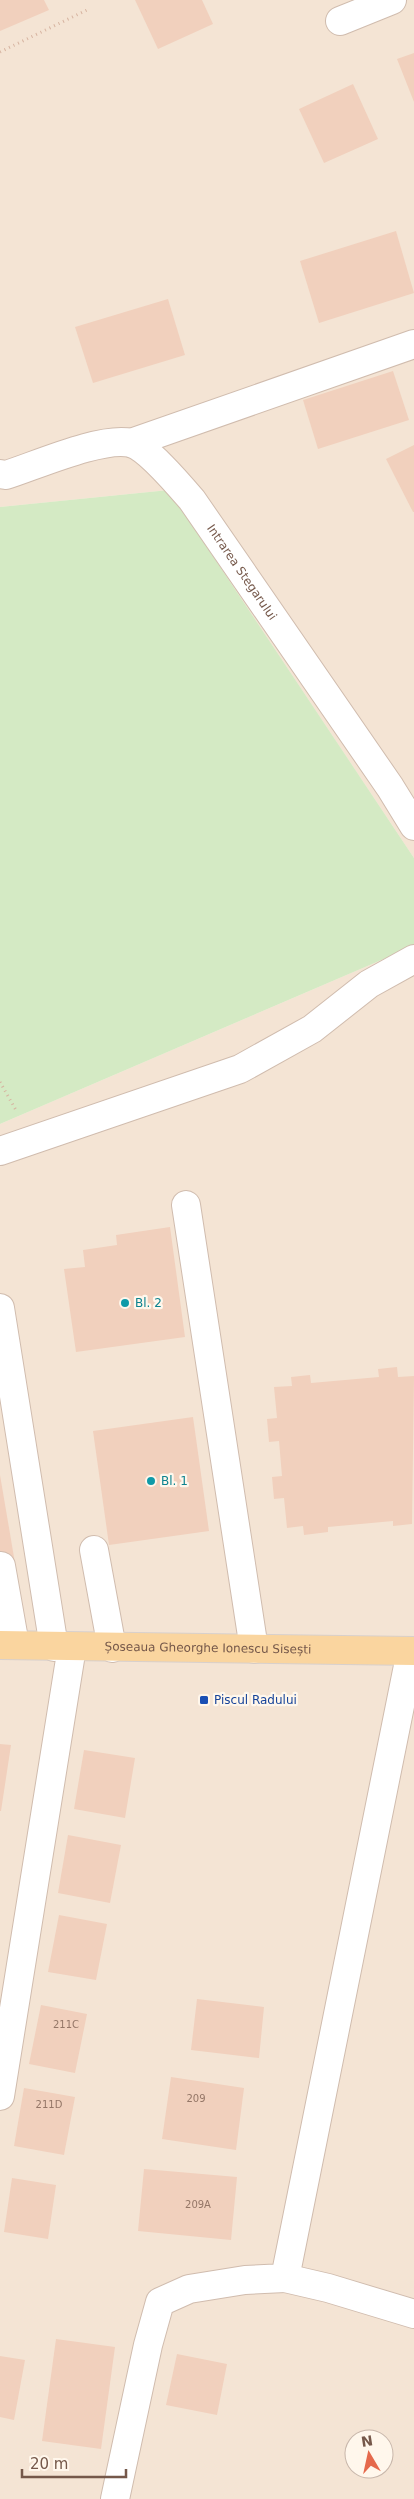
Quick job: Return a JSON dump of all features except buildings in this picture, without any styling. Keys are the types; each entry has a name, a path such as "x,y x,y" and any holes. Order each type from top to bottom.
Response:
{"main road":[{"name":"Șoseaua Gheorghe Ionescu Sisești","path":"8,1645 413,1651"}],"street":[{"path":"340,21 392,0"},
{"path":"0,474 6,476 84,448 109,443 132,443 414,344"},
{"name":"Intrarea Stegarului","path":"132,443 166,469 192,500 379,771 414,826"},
{"path":"0,1151 240,1070 312,1029 369,984 414,959"},
{"path":"186,1205 254,1649"},
{"path":"0,1308 63,1647 0,2096"},
{"path":"94,1550 112,1648"},
{"path":"1,1566 8,1645"},
{"path":"285,2278 413,1651"},
{"path":"115,2499 148,2346 160,2302 189,2289 245,2280 285,2278 328,2288 414,2314"}],"path":[{"path":"0,52 88,9"}],"shaded area":[{"path":"0,0 414,0 414,858 169,490 0,507"},
{"path":"414,946 414,2499 0,2499 0,1124"}],"green space":[{"path":"169,490 414,858 414,946 0,1124 0,507"}],"place":[{"name":"Bl. 2","path":"125,1303"},
{"name":"Bl. 1","path":"151,1481"},
{"name":"Piscul Radului","path":"204,1700"}]}
